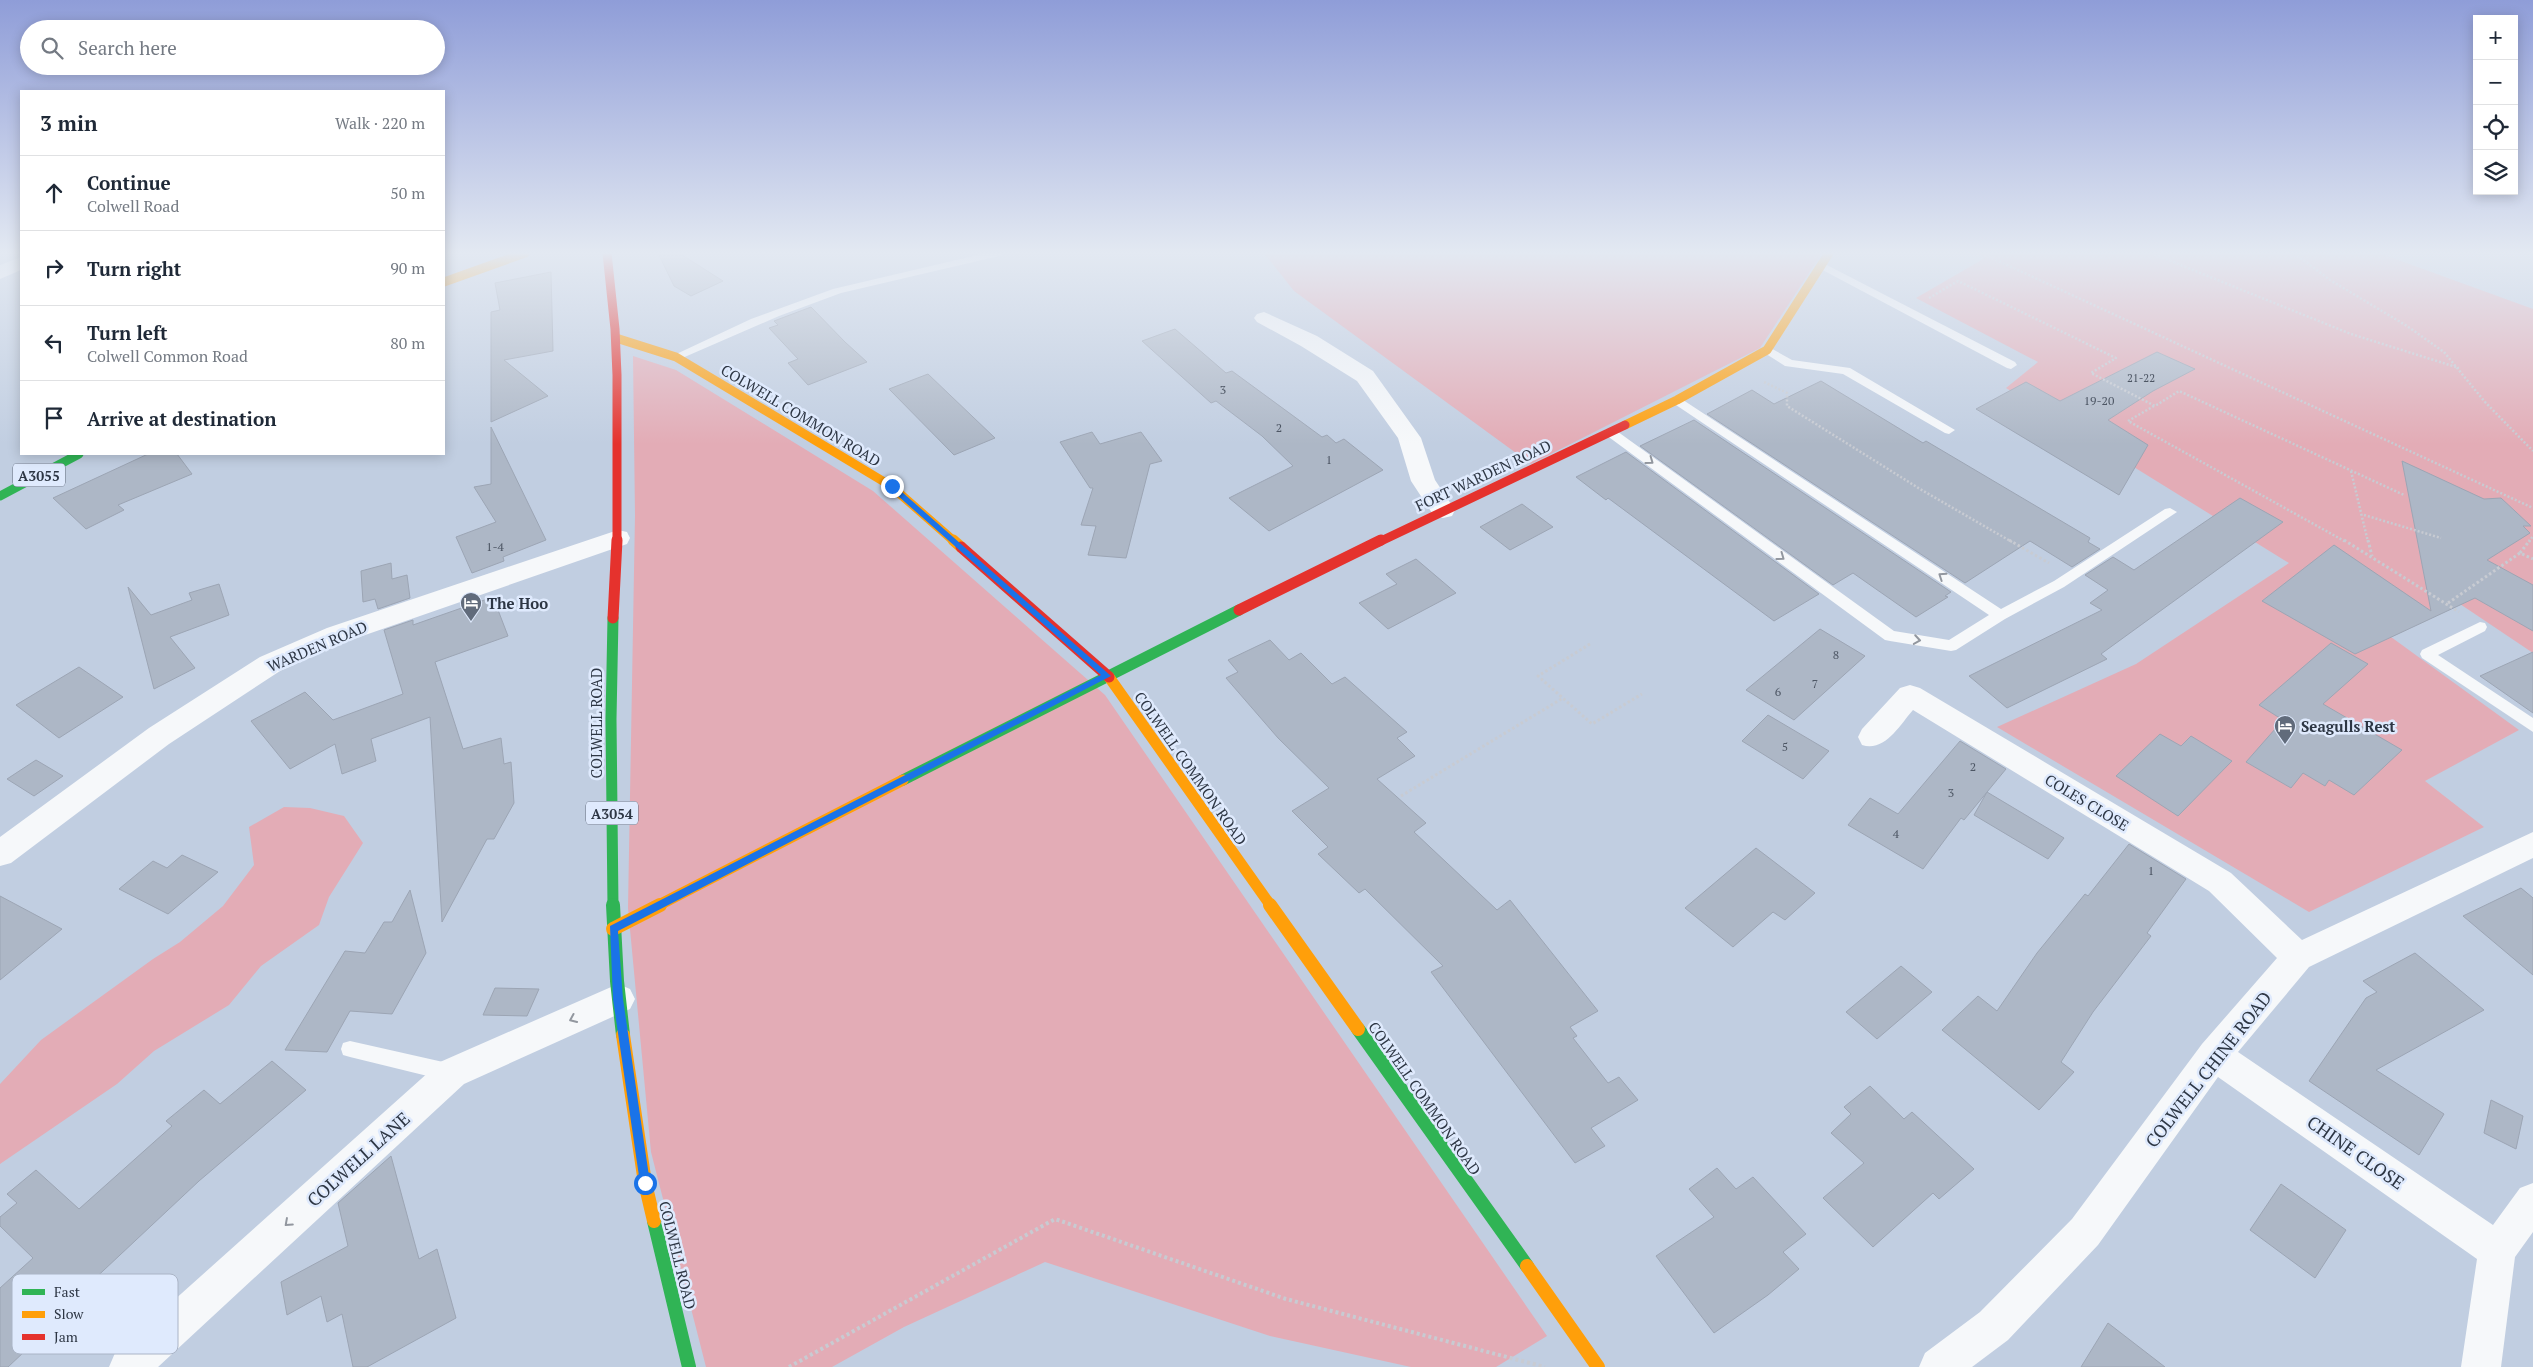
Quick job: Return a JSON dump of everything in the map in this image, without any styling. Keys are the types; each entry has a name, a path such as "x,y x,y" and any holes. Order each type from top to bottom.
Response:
{"street":[{"name":"COLWELL ROAD","path":"613,317 616,338 618,538 610,677 613,929 618,999 645,1183 689,1367"},
{"name":"FORT WARDEN ROAD","path":"613,929 1107,676 1443,510 1677,400 1767,350 1788,317"},
{"path":"1264,318 1309,341 1365,376 1409,438 1423,481 1443,510"},
{"name":"COLWELL COMMON ROAD","path":"616,338 676,358 892,486 1107,676 1598,1367"},
{"name":"A3055","path":"0,496 76,455"},
{"name":"WARDEN ROAD","path":"0,854 159,736 270,664 336,636 618,538"},
{"name":"COLES CLOSE","path":"1872,737 1910,695 2220,882 2298,957"},
{"name":"COLWELL CHINE ROAD","path":"1939,1367 1994,1326 2085,1232 2214,1054 2298,957 2533,844"},
{"name":"COLWELL LANE","path":"178,1322 452,1073 618,999"},
{"name":"CHINE CLOSE","path":"2214,1054 2497,1250"},
{"path":"2481,1367 2497,1250 2533,1201"},
{"name":"COLWELL LANE","path":"129,1367 143,1354"}],"lane":[{"path":"676,358 766,317"},
{"path":"1919,317 2011,365"},
{"path":"1767,350 1789,363 1846,371 1949,430"},
{"path":"1677,400 2000,614"},
{"path":"1610,432 1890,636 1951,646 2000,614 2072,576 2170,512"},
{"path":"2480,627 2428,654 2533,726"},
{"path":"350,1049 452,1073"}],"path":[{"path":"2031,317 2116,358 2091,373 2155,406"},
{"path":"2119,317 2533,508"},
{"path":"2308,317 2350,334 2459,368"},
{"path":"2390,317 2444,352 2459,368 2484,401 2512,425 2533,451"},
{"path":"1756,378 1787,393 1787,406 1920,489 2072,576"},
{"path":"2404,495 2179,391 2128,421 2372,556 2448,603 2520,553 2533,536"},
{"path":"2351,470 2364,514 2372,556"},
{"path":"2364,514 2441,538"},
{"path":"2520,553 2533,559"},
{"path":"1590,644 1538,676 1592,724 1642,694"},
{"path":"1402,796 1563,698"},
{"path":"789,1367 1055,1219 1286,1299 1545,1367"}],"shaded area":[{"path":"1329,317 1780,317 1760,348 1531,464"},
{"path":"1952,317 2533,317 2533,653 2460,604 2391,637 2519,730 2425,781 2484,827 2309,912 1997,727 2136,664 2289,563 2006,388 2038,362"},
{"path":"633,356 676,370 873,491 1105,695 1547,1336 1496,1367 1411,1367 1270,1336 1045,1262 904,1327 832,1367 706,1367 651,1152 628,908 635,515"},
{"path":"284,807 310,808 344,816 363,843 329,897 319,925 261,966 229,1005 154,1051 117,1084 0,1164 0,1084 41,1040 153,959 180,942 223,906 254,865 249,827"}],"building":[{"path":"491,317 552,317 553,351 504,360 548,396 491,422"},
{"path":"785,317 821,317 867,362 808,385 788,363 798,359 769,328 778,325 774,321"},
{"path":"1175,329 1226,373 1232,371 1322,437 1327,435 1336,443 1344,439 1383,470 1269,531 1229,498 1293,466 1262,436 1216,401 1211,403 1142,341"},
{"path":"2157,352 2195,369 2153,391 2108,420 2148,445 2119,495 1976,409 2026,382 2060,401"},
{"path":"928,374 995,438 954,455 889,389"},
{"path":"1821,381 1923,443 1926,441 2090,538 2088,542 2100,549 2072,567 2030,541 1965,583 1707,414 1752,390 1774,404"},
{"path":"1694,420 1951,592 1945,596 1948,597 1916,617 1853,573 1833,585 1640,446"},
{"path":"491,427 546,540 503,557 504,561 472,573 456,537 496,522 474,487 491,484"},
{"path":"1092,432 1100,444 1141,432 1162,461 1150,464 1126,558 1088,555 1096,526 1081,525 1093,488 1090,488 1060,442"},
{"path":"1626,452 1819,594 1774,621 1608,498 1606,500 1576,477"},
{"path":"146,455 178,455 192,474 118,505 124,510 86,529 53,498"},
{"path":"2402,461 2484,499 2501,498 2531,526 2523,526 2530,533 2487,560 2533,585 2533,631 2475,598 2355,654 2262,601 2334,545 2431,611"},
{"path":"2240,498 2283,522 2101,654 2107,659 2007,708 1969,676 2102,610 2090,603 2108,590 2085,575 2113,557 2134,570"},
{"path":"1522,504 1553,527 1510,550 1480,527"},
{"path":"1416,559 1456,593 1388,629 1359,603 1397,584 1386,574"},
{"path":"391,563 392,579 407,575 410,598 378,609 375,599 363,602 361,571"},
{"path":"219,584 229,615 170,637 195,668 154,689 128,587 151,615 192,600 189,593"},
{"path":"493,597 508,636 435,662 463,749 501,738 504,764 511,762 514,803 494,839 487,839 442,922 430,717 371,739 376,761 342,774 335,744 290,769 251,721 305,692 333,720 403,694 384,630 413,620 413,625"},
{"path":"1820,629 1865,656 1794,720 1746,690"},
{"path":"1270,640 1289,660 1301,653 1332,684 1345,677 1407,732 1397,738 1415,756 1377,779 1426,823 1414,832 1497,910 1510,900 1598,1011 1570,1027 1577,1036 1573,1038 1608,1083 1619,1077 1638,1100 1591,1128 1605,1146 1575,1163 1431,972 1443,966 1365,889 1359,893 1318,854 1328,847 1292,811 1329,788 1278,738 1226,678 1238,672 1228,660"},
{"path":"2331,643 2368,664 2323,704 2402,750 2354,795 2329,780 2325,786 2303,773 2291,788 2246,762 2283,720 2259,705"},
{"path":"2533,652 2533,713 2480,676"},
{"path":"79,667 123,697 59,738 16,705"},
{"path":"1768,715 1829,751 1803,779 1742,741"},
{"path":"2160,734 2181,746 2191,736 2232,761 2178,816 2116,776"},
{"path":"1960,741 2006,769 1964,820 1961,818 1923,869 1848,825 1870,798 1898,814"},
{"path":"36,760 63,776 34,796 7,779"},
{"path":"1987,792 2064,838 2048,859 1974,815"},
{"path":"2129,844 2186,879 2147,933 2151,936 2093,1012 2061,1062 2074,1072 2039,1110 1942,1030 1978,996 1997,1011 2037,953 2085,894 2088,896"},
{"path":"1756,848 1815,893 1785,920 1773,912 1733,947 1685,908"},
{"path":"182,855 218,872 168,914 119,889 153,861 167,868"},
{"path":"2521,888 2533,898 2533,975 2463,916"},
{"path":"410,890 426,953 392,1014 350,1011 327,1052 285,1050 345,951 365,953 384,922 392,922"},
{"path":"0,896 62,929 0,980"},
{"path":"2415,953 2484,1010 2376,1070 2444,1114 2419,1155 2309,1081 2366,998 2377,992 2363,981"},
{"path":"1901,966 1932,992 1877,1039 1846,1012"},
{"path":"495,988 539,989 527,1016 483,1015"},
{"path":"272,1061 306,1090 199,1181 100,1274 15,1274 33,1258 0,1226 0,1217 17,1203 7,1194 36,1170 79,1209 172,1126 166,1121 204,1090 220,1104"},
{"path":"1870,1086 1904,1119 1912,1112 1974,1169 1939,1199 1933,1193 1873,1247 1823,1198 1864,1163 1831,1133 1851,1114 1844,1107"},
{"path":"2491,1100 2523,1116 2516,1149 2484,1133"},
{"path":"391,1156 419,1259 437,1249 456,1318 367,1367 353,1367 342,1314 327,1322 321,1296 287,1315 281,1282 348,1246 338,1203"},
{"path":"1717,1168 1736,1189 1753,1177 1806,1234 1783,1252 1799,1269 1768,1295 1714,1333 1656,1256 1714,1217 1689,1189"},
{"path":"2281,1184 2346,1230 2315,1278 2250,1230"},
{"path":"12,1277 12,1354 22,1354 8,1367 0,1367 0,1288"},
{"path":"2108,1323 2165,1367 2081,1367"}],"traffic: fast":[{"path":"0,496 77,455"},
{"path":"903,780 1239,610"},
{"path":"613,618 611,668 613,900 615,954 623,1035"},
{"path":"1358,1029 1527,1266"},
{"path":"654,1221 689,1367"}],"traffic: slow":[{"path":"1625,425 1677,400 1767,350 1788,317"},
{"path":"616,338 676,357 891,486 961,547"},
{"path":"1109,677 1358,1029"},
{"path":"613,929 903,780"},
{"path":"623,1035 645,1183 654,1221"},
{"path":"1527,1266 1598,1367"}],"traffic: jam":[{"path":"613,317 618,409 618,513 613,618"},
{"path":"1239,610 1443,510 1625,425"},
{"path":"961,547 1109,677"}],"place":[{"name":"The Hoo","path":"471,622"},
{"name":"Seagulls Rest","path":"2285,745"}],"route":[{"path":"645,1183 618,999 613,929 1107,676 892,486"}]}
